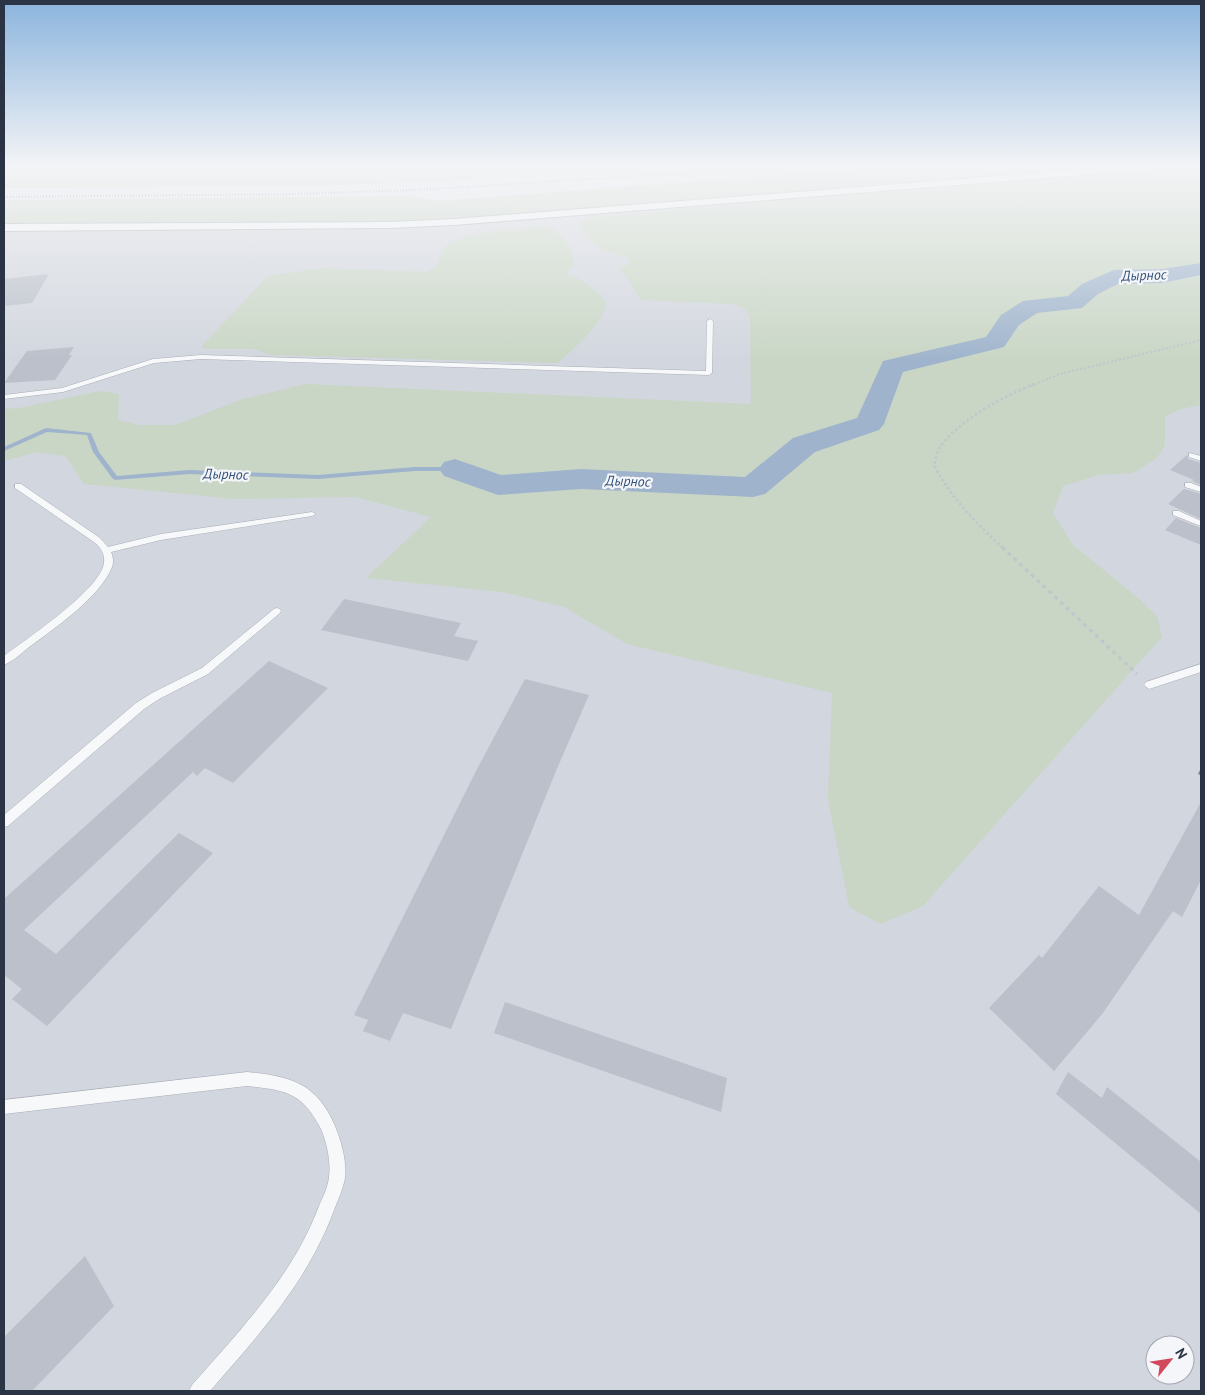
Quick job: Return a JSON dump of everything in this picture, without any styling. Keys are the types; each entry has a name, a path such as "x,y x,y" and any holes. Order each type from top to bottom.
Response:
{"lane":[{"path":"4,398 63,390 134,366 172,358 708,374 710,321"},
{"path":"1192,455 1201,459"},
{"path":"1188,485 1201,490"},
{"path":"4,661 93,591 108,566 107,550 97,540 18,486"},
{"path":"1176,513 1201,524"},
{"path":"107,550 161,537 312,514"},
{"path":"4,822 140,706 155,695 192,680 217,663 277,611"},
{"path":"1149,685 1201,668"},
{"path":"4,1108 247,1078 277,1082 301,1090 319,1109 332,1138 337,1178 326,1215 307,1255 275,1300 198,1391"}],"path":[{"path":"1149,685 972,518 944,485 934,466 939,448 961,426 1009,394 1060,374 1201,340"}],"shaded area":[{"path":"1201,230 1201,1391 4,1391 4,231"}],"green space":[{"path":"555,230 570,249 574,260 574,266 568,271 568,276 582,280 605,301 602,316 596,325 559,362 271,355 254,349 207,349 201,347 266,278 273,275 323,268 425,272 435,268 445,247 453,241 496,231"},
{"path":"583,230 1201,230 1201,405 1181,409 1165,416 1165,445 1157,458 1133,473 1099,475 1063,486 1053,513 1073,545 1137,597 1157,616 1162,637 923,906 880,924 849,907 828,800 832,693 627,644 564,607 503,592 366,578 431,517 355,497 234,499 84,484 65,456 37,452 4,461 4,409 19,408 100,391 119,394 118,420 139,425 175,425 243,399 306,384 751,404 750,318 745,309 734,304 641,300 619,269 629,264 629,260 621,255 606,251 590,239"}],"building":[{"path":"49,274 32,303 4,306 4,279"},
{"path":"74,347 69,355 72,355 55,380 4,383 27,351"},
{"path":"1187,455 1188,459 1201,463 1201,485 1170,470"},
{"path":"1184,489 1201,494 1201,519 1168,504"},
{"path":"1176,518 1201,528 1201,545 1165,530"},
{"path":"344,599 461,623 454,636 478,641 468,661 321,630"},
{"path":"269,661 328,688 233,783 205,768 197,776 193,772 24,930 56,954 179,833 213,853 47,1026 12,999 22,989 4,975 4,899"},
{"path":"525,679 589,695 451,1029 403,1013 390,1041 363,1031 368,1020 354,1015 476,771"},
{"path":"1201,802 1201,880 1182,917 1173,911 1103,1013 1054,1071 989,1008 1039,955 1042,958 1099,886 1139,915"},
{"path":"505,1002 727,1078 721,1112 494,1033"},
{"path":"1068,1072 1102,1098 1107,1087 1201,1162 1201,1214 1056,1094"},
{"path":"85,1256 114,1306 32,1391 4,1391 4,1337"}],"waterway":[{"name":"Дырнос","path":"455,469 498,485 581,479 753,487 804,445 869,424 892,367 995,342 1010,320 1031,306 1074,303 1090,289 1114,277 1162,276 1201,269"},
{"name":"Дырнос","path":"4,449 46,430 89,434 96,452 115,478 189,472 318,477 415,469 455,469"}]}
